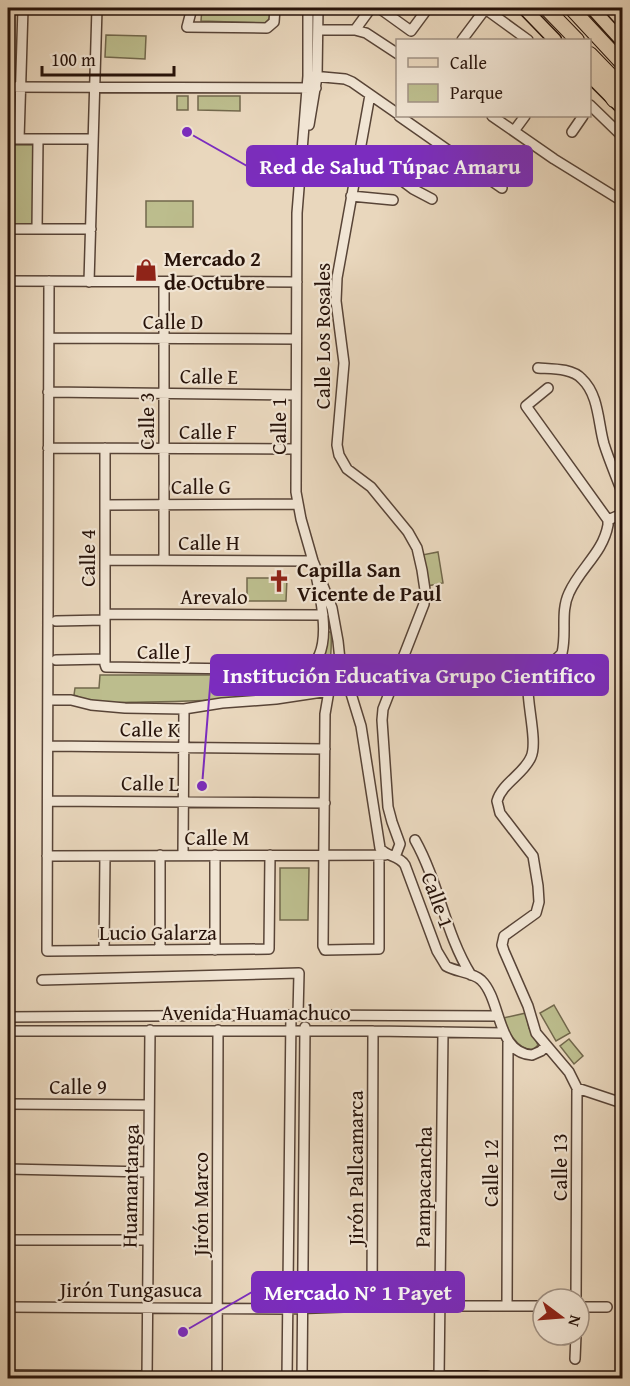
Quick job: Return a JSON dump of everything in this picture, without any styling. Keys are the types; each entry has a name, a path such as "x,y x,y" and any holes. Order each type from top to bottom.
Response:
{"highway":[{"path":"546,8 574,39"},
{"path":"571,8 622,63"},
{"path":"591,55 622,87"},
{"path":"591,65 618,104"}],"main road":[{"path":"524,8 554,39"},
{"path":"592,8 622,41"},
{"path":"591,77 618,104"}],"street":[{"path":"19,139 23,8"},
{"path":"89,282 97,8"},
{"path":"192,8 187,27 267,28 273,25 274,8"},
{"name":"Calle 1","path":"308,8 312,76"},
{"name":"Calle 1","path":"318,8 318,30 298,187 297,504 313,561 332,608 340,660 361,726 380,848 387,856 402,860 442,961 452,969 481,980 506,1036"},
{"path":"356,30 371,8"},
{"path":"379,8 411,31 428,8"},
{"path":"463,39 485,8 527,39"},
{"path":"318,30 356,30 366,33 396,53"},
{"path":"312,76 345,79 396,114"},
{"path":"8,87 311,88"},
{"name":"Calle Los Rosales","path":"370,94 336,288 344,363 337,445 339,455 347,469 371,487 408,531 420,557 425,590 422,612 385,701 382,720 388,807 400,844 387,856 379,949"},
{"path":"591,107 622,136"},
{"path":"401,117 502,188"},
{"path":"493,117 554,159 622,201"},
{"path":"514,131 524,117"},
{"path":"572,132 583,117"},
{"path":"8,139 93,139"},
{"path":"37,229 38,139"},
{"path":"360,148 413,189 432,199"},
{"path":"351,196 393,200"},
{"path":"8,229 90,229"},
{"path":"8,281 297,282"},
{"path":"47,856 49,281"},
{"name":"Calle 3","path":"164,282 164,560"},
{"name":"Calle D","path":"49,338 296,339"},
{"path":"538,368 570,372 583,379 595,403 606,451 622,492"},
{"path":"548,388 525,406 608,520 600,548 575,582 567,598 562,653 553,662 535,673 528,682 532,756 497,801 500,813 529,850 536,867 539,902 537,913 504,936 502,945 528,1006 533,1028 569,1072 577,1088 622,1103"},
{"name":"Calle E","path":"48,392 296,395"},
{"name":"Calle F","path":"48,448 296,449"},
{"name":"Calle 4","path":"105,448 106,664"},
{"name":"Calle G","path":"105,505 297,504"},
{"path":"608,520 622,514"},
{"name":"Calle H","path":"105,560 313,561"},
{"path":"313,561 323,615"},
{"name":"Arevalo","path":"56,621 105,617 323,615"},
{"name":"Calle J","path":"106,664 305,670 315,662 321,649 324,633 323,615"},
{"path":"56,660 106,664"},
{"name":"Calle 1","path":"340,660 329,691 325,714 323,946 325,950 379,949"},
{"path":"48,700 71,700 91,705 125,708 184,709 329,691"},
{"path":"183,855 184,709"},
{"name":"Calle K","path":"48,746 325,749"},
{"name":"Calle L","path":"48,801 325,803"},
{"path":"415,840 425,860 456,950 471,975"},
{"path":"160,855 160,950"},
{"path":"215,855 215,950"},
{"name":"Lucio Galarza","path":"47,856 47,951 269,949 270,855"},
{"name":"Calle M","path":"47,856 387,856"},
{"path":"104,950 105,856"},
{"path":"42,980 299,973 298,1015 290,1031 287,1378"},
{"path":"298,1015 305,1030 302,1377 487,1378"},
{"name":"Avenida Huamachuco","path":"8,1017 498,1016"},
{"name":"Huamantanga","path":"147,1377 150,1030"},
{"name":"Jirón Marco","path":"217,1378 218,1030"},
{"name":"Avenida Huamachuco","path":"8,1031 374,1030 506,1036"},
{"name":"Jirón Pallcamarca","path":"372,1306 374,1030"},
{"name":"Pampacancha","path":"440,1378 443,1032"},
{"path":"506,1036 517,1050 527,1054 537,1054 546,1046"},
{"name":"Calle 12","path":"506,1036 507,1306"},
{"name":"Calle 13","path":"576,1287 577,1088"},
{"name":"Calle 9","path":"8,1104 149,1105"},
{"path":"8,1169 148,1172"},
{"path":"8,1240 147,1240"},
{"name":"Jirón Tungasuca","path":"8,1307 287,1309 372,1306 531,1306"},
{"path":"591,1307 607,1307"},
{"path":"575,1359 576,1347"},
{"path":"8,1375 147,1377"}],"green space":[{"path":"202,8 270,8 270,18 265,23 201,21"},
{"path":"106,35 146,36 145,59 105,57"},
{"path":"177,96 188,96 188,110 177,110"},
{"path":"198,96 240,96 240,111 198,110"},
{"path":"8,145 35,145 34,225 8,225"},
{"path":"146,201 193,201 193,227 146,227"},
{"path":"438,552 443,583 427,586 422,555"},
{"path":"247,578 287,578 286,601 247,601"},
{"path":"328,632 331,632 330,662 322,683 317,689 254,697 168,702 101,702 74,695 75,688 99,688 100,675 305,675 320,663 325,651"},
{"path":"280,868 309,868 308,920 280,920"},
{"path":"554,1005 570,1033 556,1041 540,1013"},
{"path":"526,1013 529,1028 538,1045 533,1050 522,1047 518,1043 503,1018"},
{"path":"569,1039 583,1056 574,1064 560,1046"}],"place":[{"name":"Red de Salud Túpac Amaru","path":"187,132"},
{"name":"Mercado 2 de Octubre","path":"146,270"},
{"name":"Capilla San Vicente de Paul","path":"279,581"},
{"name":"Institución Educativa Grupo Cientifico","path":"202,786"},
{"name":"Mercado N° 1 Payet","path":"183,1332"}]}
